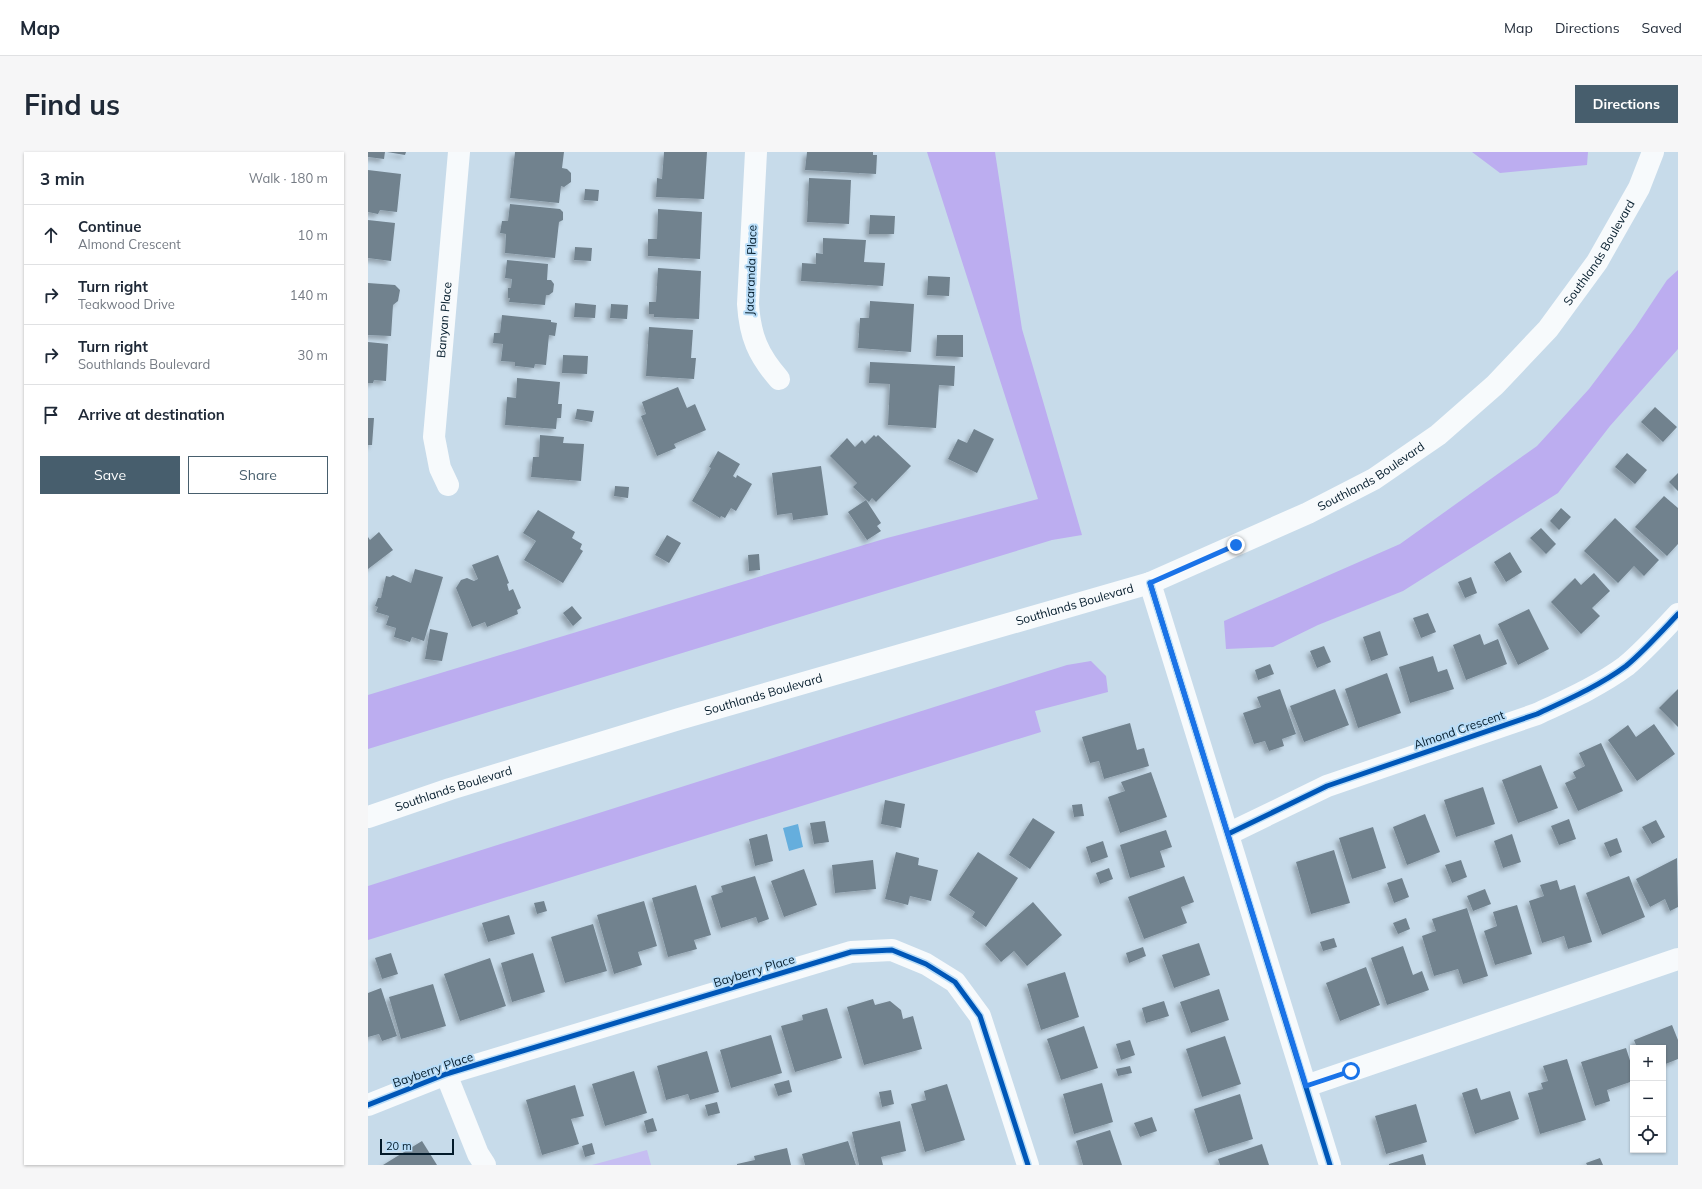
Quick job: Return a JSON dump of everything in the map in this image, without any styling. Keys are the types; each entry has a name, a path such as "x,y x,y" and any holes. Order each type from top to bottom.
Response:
{"street":[{"name":"Banyan Place","path":"448,485 440,468 434,437 459,152"},
{"name":"Jacaranda Place","path":"756,152 748,304 749,321 758,350 779,379"},
{"name":"Southlands Boulevard","path":"368,817 450,789 679,718 1150,583 1308,513 1367,483 1438,435 1495,385 1548,329 1597,262 1639,188 1653,152"},
{"path":"1150,583 1330,1165"},
{"name":"Almond Crescent","path":"1228,834 1327,786 1537,714 1566,701 1625,666 1650,644 1678,614"},
{"name":"Bayberry Place","path":"368,1105 377,1100 446,1074 851,952 892,950 926,964 956,982 980,1016 1028,1165"},
{"path":"1306,1086 1678,959"},
{"path":"446,1074 478,1154 485,1165"}],"shaded area":[{"path":"927,152 995,152 1022,329 1082,535 1052,540 368,749 368,695 887,538 1038,499"},
{"path":"1472,152 1588,152 1587,165 1500,173"},
{"path":"1678,270 1678,349 1610,426 1558,493 1403,591 1318,625 1273,647 1226,649 1224,621 1400,544 1537,446 1589,389 1635,328 1667,280"},
{"path":"1091,661 1106,676 1108,692 1035,711 1041,732 368,940 368,886 1067,665"},
{"path":"647,1150 651,1165 592,1165"}],"water":[{"path":"798,824 803,847 789,851 783,828"}],"building":[{"path":"368,152 385,152 384,159 368,157"},
{"path":"387,152 406,152 405,155"},
{"path":"515,152 564,152 562,168 567,169 571,173 571,182 564,187 561,186 559,203 510,198"},
{"path":"664,152 707,152 704,199 656,197 657,178 662,179"},
{"path":"807,152 873,152 873,155 877,155 876,174 805,170"},
{"path":"368,170 401,174 397,212 380,210 378,214 368,212"},
{"path":"809,178 851,180 849,224 807,222"},
{"path":"585,189 599,190 598,201 584,200"},
{"path":"510,204 560,209 563,212 563,220 559,222 555,258 505,253 506,234 500,233 502,221 508,221"},
{"path":"658,209 702,212 700,259 648,256 648,239 657,239"},
{"path":"870,215 895,216 894,234 869,234"},
{"path":"368,220 395,223 391,261 368,258"},
{"path":"823,238 866,240 864,262 885,263 883,286 801,281 802,263 816,264 816,253 823,254"},
{"path":"575,247 592,248 591,261 574,260"},
{"path":"507,260 548,264 547,280 551,280 554,284 553,292 546,295 545,305 509,302 510,298 508,298 508,288 511,288 512,279 505,278"},
{"path":"658,268 701,271 699,319 654,317 654,314 649,314 649,302 656,302"},
{"path":"928,276 950,277 949,296 927,295"},
{"path":"368,283 395,285 400,290 398,301 393,305 391,336 368,335"},
{"path":"870,301 914,304 911,352 858,348 860,318 869,318"},
{"path":"575,303 596,305 595,318 574,317"},
{"path":"611,304 628,305 627,319 610,318"},
{"path":"502,315 551,320 551,322 557,323 555,336 549,335 546,365 535,364 534,368 515,366 515,362 501,361 503,344 493,343 494,333 500,333"},
{"path":"649,327 693,330 691,358 696,358 694,379 646,376"},
{"path":"937,335 963,335 963,357 936,356"},
{"path":"368,342 388,344 386,381 374,380 373,383 368,383"},
{"path":"563,355 588,356 587,374 562,373"},
{"path":"870,362 955,366 954,386 939,385 936,428 888,425 890,384 869,383"},
{"path":"517,378 560,382 558,404 562,404 561,418 557,418 556,429 505,425 507,397 516,398"},
{"path":"678,387 687,408 695,404 706,430 674,444 676,448 657,456 641,416 646,414 642,402"},
{"path":"1655,407 1677,427 1663,442 1641,422"},
{"path":"577,409 594,411 592,422 575,419"},
{"path":"368,418 374,418 372,445 368,445"},
{"path":"974,429 994,439 977,473 948,459 958,439 967,443"},
{"path":"540,435 564,437 563,443 584,444 581,481 531,477 533,457 539,457"},
{"path":"874,435 876,437 878,435 911,466 876,502 872,498 869,502 853,487 857,483 830,456 847,438 855,447 862,440 865,444"},
{"path":"718,451 740,464 733,476 736,478 737,475 752,484 736,511 731,508 725,518 721,516 720,518 692,501 711,468 709,467"},
{"path":"1627,453 1647,470 1635,484 1615,467"},
{"path":"821,466 828,515 793,520 792,513 777,515 772,473"},
{"path":"1678,473 1678,491 1669,482"},
{"path":"615,486 629,487 628,498 614,496"},
{"path":"1664,496 1678,508 1678,544 1667,556 1635,527"},
{"path":"866,500 881,523 877,526 881,531 867,540 848,512"},
{"path":"1561,508 1571,517 1559,530 1550,521"},
{"path":"538,510 575,532 572,538 582,544 580,549 583,551 563,583 524,560 536,541 523,533"},
{"path":"1615,518 1659,560 1644,576 1634,566 1618,583 1584,551"},
{"path":"1541,528 1556,544 1546,554 1530,538"},
{"path":"379,532 393,550 368,569 368,537 370,540"},
{"path":"667,535 681,543 669,563 655,555"},
{"path":"1510,552 1522,572 1506,582 1494,562"},
{"path":"759,554 760,570 749,571 748,555"},
{"path":"498,555 509,583 507,584 509,591 513,589 521,608 517,610 518,614 487,627 485,622 472,627 456,588 461,580 467,578 474,581 478,579 472,565"},
{"path":"415,569 443,577 424,641 412,637 410,642 394,637 396,628 386,625 389,616 376,612 378,607 375,606 378,598 381,598 386,576 390,577 393,575 411,583"},
{"path":"1594,573 1610,591 1592,608 1600,616 1581,634 1551,602 1575,578 1581,585"},
{"path":"1471,577 1477,593 1465,598 1458,582"},
{"path":"572,606 582,618 573,626 563,613"},
{"path":"1529,609 1549,649 1518,665 1498,624"},
{"path":"1428,613 1436,632 1421,638 1413,618"},
{"path":"430,629 448,633 442,661 425,659"},
{"path":"1380,631 1388,655 1371,661 1363,637"},
{"path":"1480,634 1484,645 1498,639 1507,664 1466,680 1453,645"},
{"path":"1324,646 1331,662 1317,668 1310,651"},
{"path":"1433,656 1438,672 1447,669 1454,689 1410,703 1399,667"},
{"path":"1270,664 1274,674 1258,680 1255,670"},
{"path":"1387,673 1401,713 1358,728 1345,689"},
{"path":"1280,689 1296,734 1282,739 1284,746 1269,751 1265,741 1254,744 1243,713 1261,707 1257,697"},
{"path":"1335,689 1349,725 1304,742 1290,706"},
{"path":"1678,689 1678,727 1659,708"},
{"path":"1130,723 1137,750 1144,748 1149,766 1104,779 1099,761 1090,763 1082,737"},
{"path":"1654,724 1675,754 1637,781 1608,740 1628,725 1636,737"},
{"path":"1601,743 1623,791 1578,811 1565,783 1576,778 1573,772 1585,766 1579,753"},
{"path":"1541,765 1558,808 1518,823 1502,780"},
{"path":"1151,772 1167,817 1120,833 1108,797 1125,791 1121,782"},
{"path":"1483,787 1495,824 1456,837 1444,800"},
{"path":"885,800 905,804 901,828 881,824"},
{"path":"1082,804 1084,816 1074,817 1072,805"},
{"path":"1425,814 1440,852 1407,865 1393,827"},
{"path":"1033,818 1055,832 1030,869 1009,855"},
{"path":"1569,819 1576,839 1559,845 1551,826"},
{"path":"1656,820 1665,837 1652,844 1642,827"},
{"path":"825,821 829,842 814,844 810,823"},
{"path":"1373,827 1386,868 1352,879 1339,838"},
{"path":"1166,830 1172,847 1160,851 1165,867 1130,878 1120,845"},
{"path":"767,834 773,861 755,866 749,839"},
{"path":"1512,834 1521,862 1503,868 1494,841"},
{"path":"1617,838 1622,852 1610,857 1604,843"},
{"path":"1103,841 1108,857 1091,863 1086,847"},
{"path":"1334,850 1350,903 1311,914 1296,862"},
{"path":"896,852 919,858 918,865 938,870 931,901 910,896 908,905 885,899"},
{"path":"978,852 1018,878 986,927 972,917 975,912 949,895"},
{"path":"1677,858 1678,907 1670,911 1665,899 1650,907 1636,879"},
{"path":"873,860 876,889 835,893 832,865"},
{"path":"1461,860 1467,877 1452,883 1445,865"},
{"path":"1109,868 1113,879 1100,884 1096,873"},
{"path":"804,869 817,905 784,917 771,881"},
{"path":"755,876 769,919 758,923 756,917 721,928 711,896 723,892 721,886"},
{"path":"1184,876 1194,902 1181,907 1187,923 1144,939 1128,897"},
{"path":"1629,876 1645,917 1602,935 1586,893"},
{"path":"1402,878 1409,897 1394,903 1387,883"},
{"path":"1557,880 1560,890 1575,885 1592,942 1568,949 1564,936 1542,943 1529,901 1544,896 1540,885"},
{"path":"696,885 711,935 694,940 697,949 668,957 652,898"},
{"path":"1485,889 1491,904 1473,911 1467,896"},
{"path":"544,901 547,911 537,914 534,903"},
{"path":"644,901 657,946 638,952 642,965 614,974 597,915"},
{"path":"1033,902 1062,935 1027,966 1014,951 1001,962 985,944"},
{"path":"1517,905 1532,954 1495,965 1484,931 1497,926 1493,912"},
{"path":"1467,908 1488,976 1463,984 1458,969 1434,976 1422,936 1436,931 1432,919"},
{"path":"509,915 515,934 488,942 482,923"},
{"path":"1406,918 1410,929 1398,934 1393,923"},
{"path":"593,924 607,971 565,983 551,937"},
{"path":"1334,938 1337,947 1323,951 1320,942"},
{"path":"1199,943 1210,975 1174,988 1162,955"},
{"path":"1403,946 1413,975 1422,971 1429,990 1387,1005 1371,958"},
{"path":"1143,947 1146,956 1129,963 1126,953"},
{"path":"391,953 398,974 382,979 375,958"},
{"path":"533,953 545,992 512,1002 501,963"},
{"path":"490,958 506,1006 460,1021 444,974"},
{"path":"1366,967 1380,1005 1340,1021 1326,983"},
{"path":"1065,972 1079,1017 1041,1030 1027,984"},
{"path":"433,984 446,1026 401,1039 389,997"},
{"path":"381,988 397,1036 382,1041 379,1034 368,1037 368,993"},
{"path":"1219,989 1229,1020 1191,1033 1180,1002"},
{"path":"873,999 875,1005 890,1001 901,1010 903,1019 913,1016 922,1049 864,1065 847,1007"},
{"path":"1164,1001 1169,1016 1146,1023 1142,1008"},
{"path":"827,1008 842,1058 795,1072 781,1026 803,1020 802,1015"},
{"path":"1672,1025 1678,1040 1678,1059 1666,1064 1666,1045 1636,1045 1634,1040"},
{"path":"1084,1026 1098,1068 1061,1080 1047,1039"},
{"path":"771,1035 782,1073 731,1088 720,1050"},
{"path":"1225,1036 1241,1084 1202,1097 1186,1049"},
{"path":"1130,1040 1135,1055 1121,1060 1116,1044"},
{"path":"1626,1048 1630,1061 1630,1082 1607,1090 1610,1101 1595,1106 1581,1062"},
{"path":"707,1051 719,1092 690,1100 688,1094 666,1100 657,1066"},
{"path":"1567,1059 1586,1120 1540,1134 1528,1093 1543,1089 1541,1083 1548,1081 1543,1066"},
{"path":"1130,1066 1132,1073 1118,1076 1116,1069"},
{"path":"634,1071 647,1113 605,1126 592,1084"},
{"path":"789,1080 792,1092 778,1096 774,1084"},
{"path":"1102,1083 1113,1122 1074,1134 1063,1094"},
{"path":"947,1084 965,1140 925,1152 911,1104 926,1100 924,1091"},
{"path":"575,1085 584,1116 571,1119 579,1144 542,1155 526,1100"},
{"path":"1477,1088 1481,1100 1510,1091 1519,1119 1475,1134 1462,1093"},
{"path":"891,1090 894,1104 882,1107 879,1092"},
{"path":"1240,1094 1253,1139 1208,1153 1194,1109"},
{"path":"717,1102 720,1113 708,1116 705,1105"},
{"path":"1416,1104 1427,1142 1386,1154 1375,1116"},
{"path":"1152,1117 1157,1131 1140,1137 1134,1123"},
{"path":"653,1118 657,1131 647,1133 644,1121"},
{"path":"900,1121 906,1151 881,1157 883,1165 859,1165 852,1132"},
{"path":"1110,1130 1122,1165 1083,1165 1076,1141"},
{"path":"422,1141 437,1165 383,1165"},
{"path":"848,1141 856,1165 805,1165 802,1154"},
{"path":"592,1143 595,1154 585,1157 582,1146"},
{"path":"1262,1144 1269,1165 1220,1165 1218,1159"},
{"path":"787,1148 791,1165 737,1165 755,1160 754,1156"},
{"path":"1423,1154 1426,1165 1389,1165 1389,1164"},
{"path":"1600,1158 1603,1165 1587,1165 1586,1163"}],"cycle path":[{"path":"1150,583 1330,1165"},
{"path":"1228,834 1327,786 1537,714 1571,698 1605,680 1626,666 1678,614"},
{"path":"368,1105 446,1074 851,952 892,950 926,964 955,982 980,1016 1028,1165"}],"route":[{"path":"1236,545 1150,583 1306,1086 1351,1071"}]}
